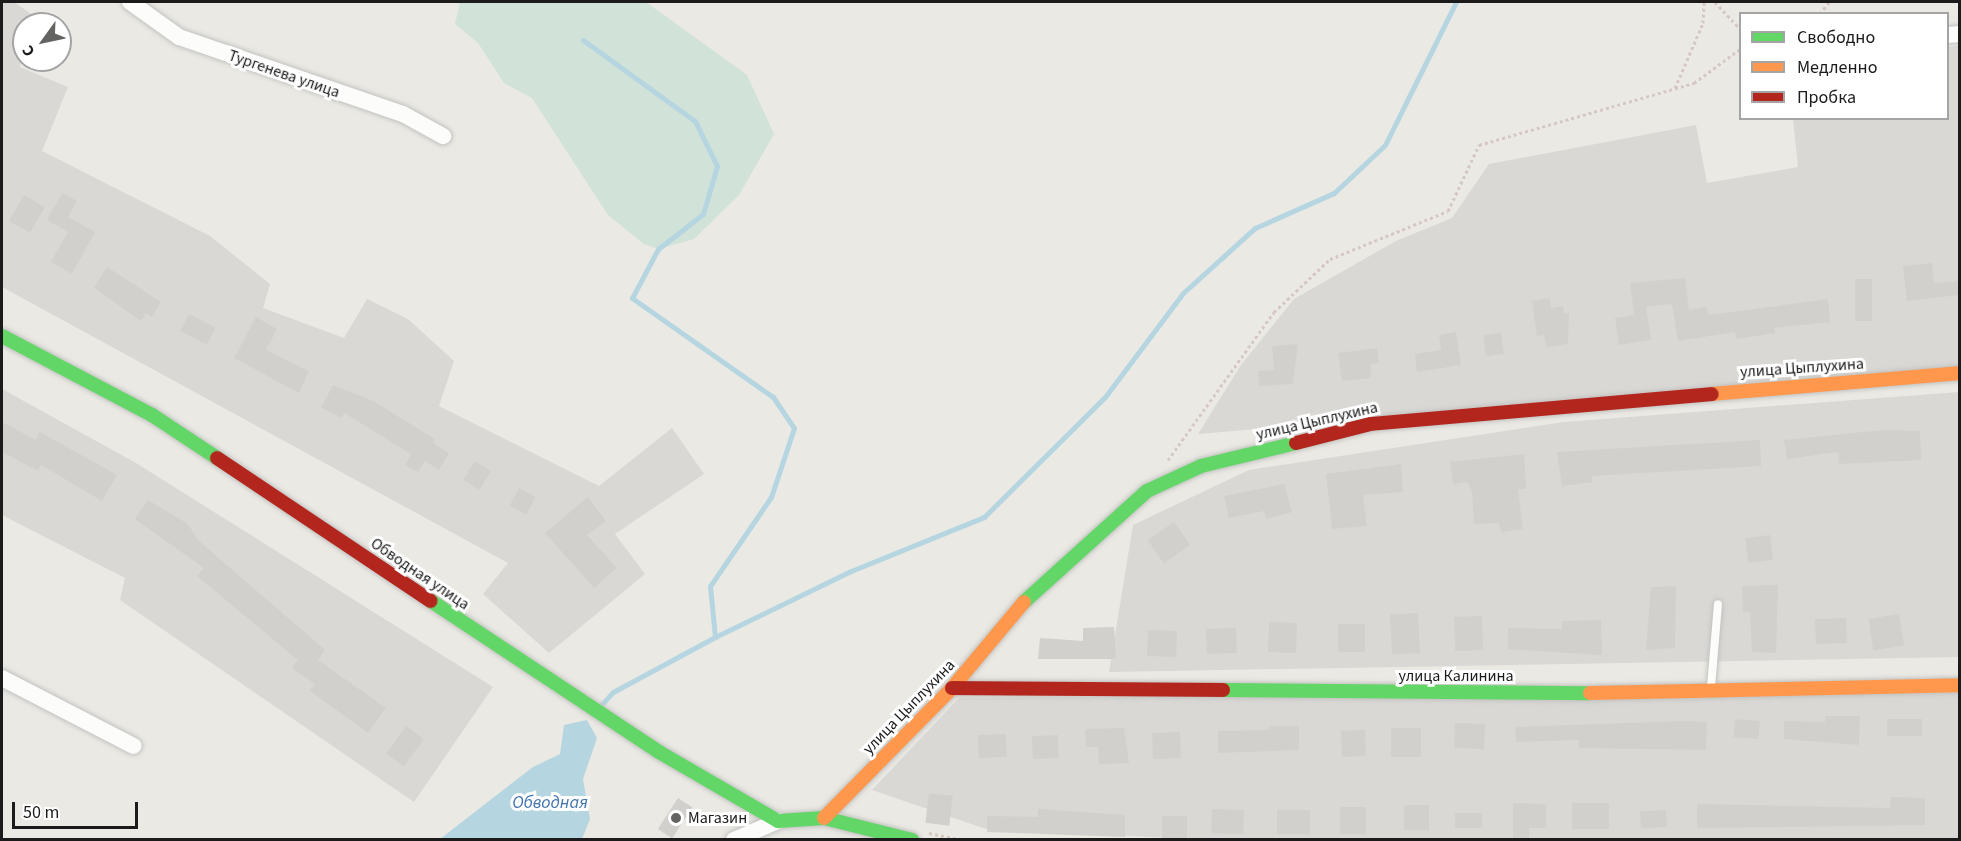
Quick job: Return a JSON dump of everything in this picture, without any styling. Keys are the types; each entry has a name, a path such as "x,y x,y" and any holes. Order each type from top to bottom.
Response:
{"street":[{"name":"Тургенева улица","path":"130,2 179,37 403,114 443,136"},
{"name":"Обводная улица","path":"2,336 152,416 658,752 778,821"},
{"name":"улица Цыплухина","path":"824,818 952,688 1012,614 1104,528 1147,491 1201,466 1370,424 1959,373"},
{"path":"2,678 134,746"},
{"name":"улица Калинина","path":"952,688 1571,693 1711,688 1959,685"},
{"path":"734,840 778,821 824,818 912,840"}],"lane":[{"path":"1711,688 1718,604"}],"path":[{"path":"1675,88 1703,23 1704,2"},
{"path":"1714,2 1739,28"},
{"path":"1166,463 1274,312 1330,259 1448,211 1479,145 1694,83 1739,50"}],"shaded area":[{"path":"2,2 14,2 28,12 12,12 12,72 32,72 68,87 42,151 210,236 270,284 263,308 344,338 367,299 408,319 454,361 439,406 599,486 672,428 704,474 615,534 645,574 549,653 483,594 508,563 2,287"},
{"path":"1959,46 1959,370 1198,434 1241,365 1294,299 1396,241 1452,218 1489,164 1696,125 1707,183 1798,167 1793,120 1949,120 1949,47"},
{"path":"2,389 136,463 493,687 414,802 120,600 125,578 2,515"},
{"path":"1959,392 1959,657 1109,672 1133,525 1249,470 1564,422"},
{"path":"1959,693 1959,839 1197,839 989,830 872,790 959,698"}],"green space":[{"path":"460,2 646,2 747,75 774,134 739,195 694,239 658,249 644,244 608,215 532,98 504,83 478,43 455,24"}],"water":[{"name":"Обводная","path":"587,720 597,738 583,779 590,819 582,839 440,839 533,767 560,754 564,725"}],"building":[{"path":"62,193 77,201 68,217 95,232 72,274 51,262 68,232 47,220"},
{"path":"24,195 45,207 30,233 9,221"},
{"path":"1932,263 1934,283 1959,281 1959,295 1907,301 1903,266"},
{"path":"107,267 161,302 152,317 146,313 141,321 94,288"},
{"path":"1685,278 1689,310 1707,307 1708,315 1828,299 1830,322 1774,328 1775,333 1736,339 1735,332 1678,341 1672,304 1646,307 1651,340 1619,345 1615,318 1634,315 1630,283"},
{"path":"1855,279 1872,279 1872,321 1855,321"},
{"path":"1550,298 1551,308 1563,306 1564,314 1569,313 1568,344 1546,347 1544,335 1537,336 1532,301"},
{"path":"189,314 216,328 207,345 180,331"},
{"path":"256,317 277,329 266,350 309,371 299,393 234,358"},
{"path":"1456,332 1461,365 1417,372 1415,354 1441,350 1439,335"},
{"path":"1501,333 1504,354 1486,356 1483,336"},
{"path":"1298,344 1293,384 1259,386 1258,371 1274,370 1272,346"},
{"path":"1377,348 1379,363 1370,364 1371,378 1342,381 1338,353"},
{"path":"333,385 373,401 435,439 433,443 449,453 439,470 425,461 418,472 405,465 411,454 344,413 342,418 321,408"},
{"path":"2,422 36,440 40,432 117,475 102,501 41,465 38,471 2,452"},
{"path":"1883,430 1920,431 1921,460 1839,464 1838,452 1787,459 1784,440"},
{"path":"1760,440 1761,466 1592,476 1592,482 1562,486 1557,452"},
{"path":"1524,454 1526,489 1518,489 1523,529 1501,532 1499,523 1474,524 1472,492 1467,482 1453,484 1450,462"},
{"path":"475,461 491,471 479,490 463,480"},
{"path":"1401,464 1403,492 1363,495 1367,526 1332,529 1326,474"},
{"path":"1284,484 1292,512 1266,519 1264,511 1229,518 1224,496"},
{"path":"519,488 536,497 526,515 510,506"},
{"path":"588,497 606,521 587,535 617,568 594,588 545,533"},
{"path":"148,500 188,524 198,540 325,650 318,660 386,708 368,733 310,691 315,684 292,668 298,660 197,576 204,568 135,519"},
{"path":"1174,522 1190,545 1164,563 1148,540"},
{"path":"1770,535 1773,560 1748,563 1745,538"},
{"path":"1778,585 1776,653 1752,652 1750,612 1743,612 1742,586"},
{"path":"1676,586 1675,648 1646,650 1651,587"},
{"path":"1418,613 1420,653 1392,654 1390,614"},
{"path":"1899,614 1904,646 1873,650 1868,619"},
{"path":"1482,616 1483,650 1455,651 1454,617"},
{"path":"1846,618 1847,643 1816,644 1815,619"},
{"path":"1601,620 1602,655 1508,649 1508,628 1562,629 1562,621"},
{"path":"1269,622 1297,623 1296,653 1268,652"},
{"path":"1338,624 1365,624 1365,652 1338,652"},
{"path":"1114,627 1116,659 1038,659 1040,638 1083,641 1083,628"},
{"path":"1236,628 1237,653 1207,654 1206,629"},
{"path":"1148,630 1177,631 1176,657 1147,656"},
{"path":"1825,716 1860,716 1859,745 1784,739 1784,721 1825,722"},
{"path":"1735,719 1760,721 1758,739 1733,737"},
{"path":"1887,719 1922,719 1922,736 1887,736"},
{"path":"1707,722 1706,750 1579,748 1579,740 1516,742 1515,727"},
{"path":"1455,723 1485,724 1484,749 1454,748"},
{"path":"406,726 424,739 404,766 386,754"},
{"path":"1269,726 1299,726 1299,750 1218,753 1218,731 1269,730"},
{"path":"1124,728 1129,763 1099,764 1098,747 1086,747 1085,729"},
{"path":"1391,728 1421,728 1421,757 1391,757"},
{"path":"1365,730 1366,756 1342,757 1341,731"},
{"path":"1180,732 1181,758 1153,759 1152,733"},
{"path":"1006,734 1007,757 979,758 978,735"},
{"path":"1058,735 1059,758 1033,759 1032,736"},
{"path":"929,793 953,796 949,826 925,823"},
{"path":"1891,797 1925,798 1925,825 1697,828 1697,804 1890,808"},
{"path":"678,798 692,807 672,838 658,829"},
{"path":"1513,803 1546,804 1546,828 1529,828 1529,840 1513,840"},
{"path":"1572,803 1609,803 1609,829 1572,829"},
{"path":"1404,805 1429,805 1429,830 1404,830"},
{"path":"1340,807 1366,807 1366,834 1340,834"},
{"path":"1038,809 1125,815 1125,837 987,832 987,816 1038,817"},
{"path":"1212,809 1244,810 1243,834 1211,833"},
{"path":"1277,810 1310,810 1310,834 1277,834"},
{"path":"1666,810 1667,827 1641,828 1640,811"},
{"path":"1455,813 1482,813 1482,828 1455,828"},
{"path":"1162,816 1187,816 1187,838 1162,838"}],"waterway":[{"path":"600,706 613,692 715,637 851,571 984,517 1105,397 1183,293 1255,228 1334,193 1385,145 1456,2"},
{"path":"583,40 695,121 717,166 703,214 658,249 632,298 773,397 794,428 771,497 710,586 715,637"}],"traffic: fast":[{"path":"2,336 152,415 217,458"},
{"path":"1024,602 1147,491 1201,466 1296,443"},
{"path":"431,601 659,752 778,821 824,818 912,840"},
{"path":"1223,690 1590,693"}],"traffic: slow":[{"path":"1712,394 1960,373"},
{"path":"824,818 952,688 1024,602"},
{"path":"1590,693 1960,685"}],"traffic: jam":[{"path":"1296,443 1370,424 1712,394"},
{"path":"217,458 431,601"},
{"path":"952,688 1223,690"}],"place":[{"name":"Магазин","path":"676,818"}]}
